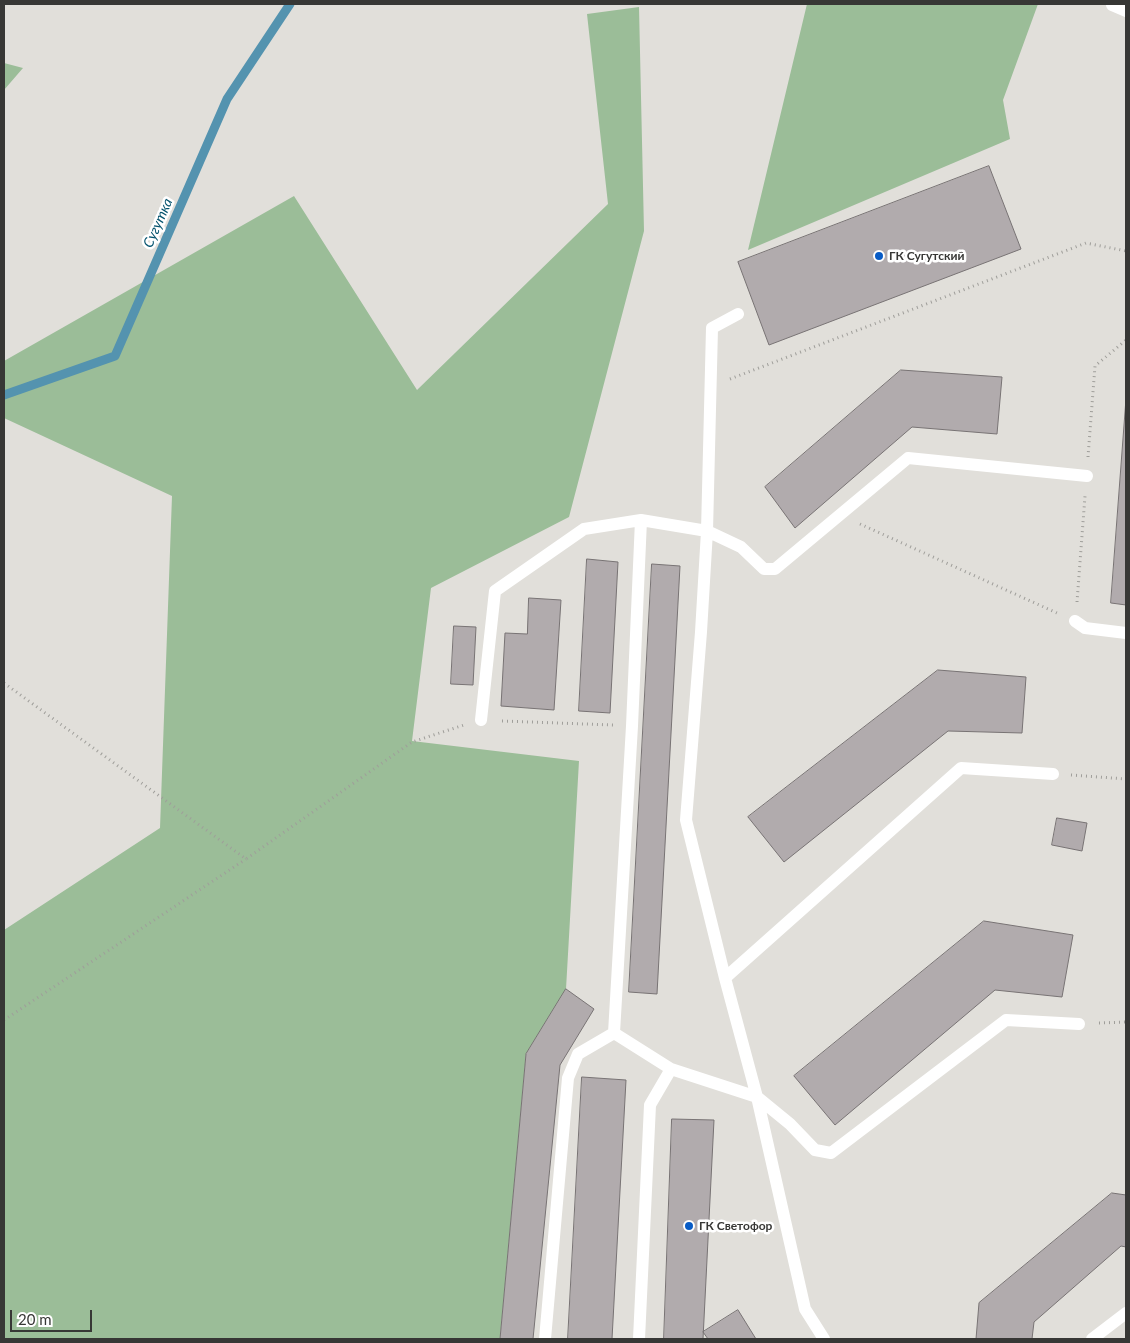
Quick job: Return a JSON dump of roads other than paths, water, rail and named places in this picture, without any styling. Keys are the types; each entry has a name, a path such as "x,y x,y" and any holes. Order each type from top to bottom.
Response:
{"lane":[{"path":"1111,4 1126,10"},
{"path":"738,314 712,328 707,531 686,820 757,1097 805,1309 824,1339"},
{"path":"480,720 495,591 584,529 641,520 707,531 740,547 764,570 775,570 908,458 1086,476"},
{"path":"614,1033 632,726 641,520"},
{"path":"1075,621 1085,628 1126,633"},
{"path":"725,978 961,768 1053,774"},
{"path":"614,1033 671,1068 757,1097 790,1124 815,1150 831,1153 1006,1020 1079,1024"},
{"path":"545,1339 568,1078 578,1054 614,1033"},
{"path":"639,1339 650,1105 671,1068"},
{"path":"1092,1339 1126,1312"}],"waterway":[{"name":"Сугутка","path":"4,395 115,356 227,99 290,4"}],"place":[{"name":"ГК Сугутский","path":"879,256"},
{"name":"ГК Светофор","path":"689,1226"}]}
